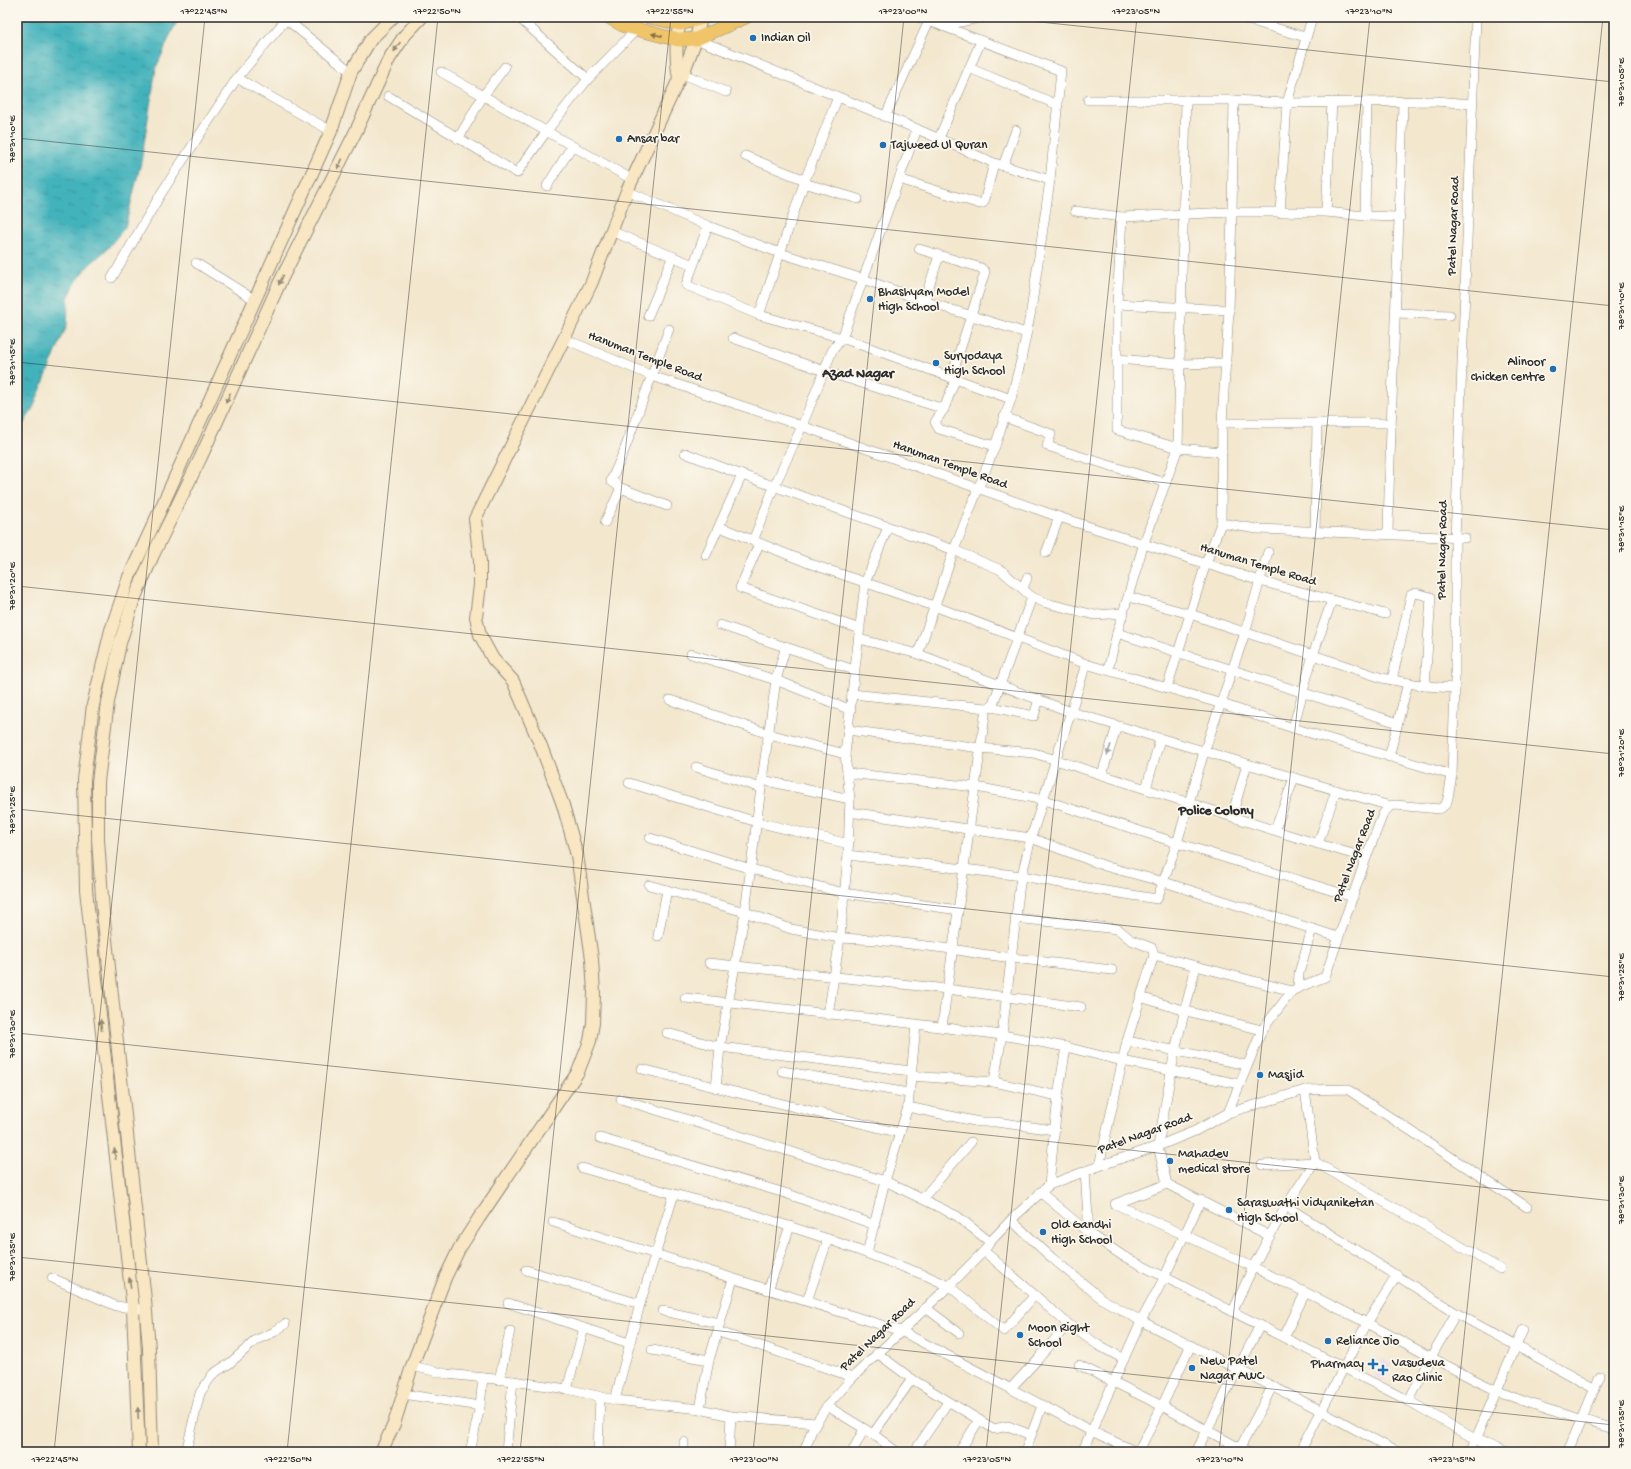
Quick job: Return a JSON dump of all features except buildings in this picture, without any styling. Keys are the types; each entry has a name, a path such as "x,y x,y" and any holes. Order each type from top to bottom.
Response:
{"main road":[{"path":"608,17 624,26 636,30 678,40 696,39 746,17"},
{"path":"648,17 682,20 703,18"}],"street":[{"path":"140,1452 133,1308 86,890 84,780 93,705 111,630 129,577 331,131 351,72 371,39 392,17"},
{"path":"152,1452 149,1348 146,1309 103,912 98,839 98,782 108,702 119,650 133,602 153,555 200,459 280,282 353,138 389,59 405,35 422,17"},
{"path":"518,17 588,80"},
{"path":"918,654 954,550 995,446 1011,399 1026,334 1050,180 1061,71 919,17"},
{"path":"942,26 983,17"},
{"path":"1239,17 1305,37"},
{"name":"Patel Nagar Road","path":"1295,989 1325,977 1366,858 1383,814 1390,806 1402,805 1440,809 1446,804 1448,798 1452,775 1455,688 1456,538 1476,17"},
{"path":"112,278 162,192 237,78 287,18 351,72"},
{"path":"381,1452 394,1424 402,1394 445,1278 459,1249 505,1178 578,1072 590,1041 594,993 592,959 577,855 571,831 541,746 513,681 493,659 480,635 476,617 480,585 480,562 475,519 591,284 627,191 681,77 703,18"},
{"path":"1280,213 1287,103 1305,37 1312,18"},
{"path":"682,20 678,40 677,68 681,77 726,92"},
{"path":"885,117 929,21"},
{"path":"388,96 517,173 546,132 588,80 636,30"},
{"path":"696,39 939,138 994,163 1050,180"},
{"path":"939,138 981,41"},
{"path":"458,139 483,96 505,67"},
{"path":"969,68 1058,106"},
{"path":"441,72 633,180"},
{"path":"237,78 331,131"},
{"path":"759,315 805,182 838,97"},
{"path":"1088,100 1234,100 1287,103 1435,102 1472,104"},
{"path":"1108,670 1117,633 1144,544 1178,448 1179,364 1185,214 1186,100"},
{"path":"1167,688 1179,654 1206,563 1221,523 1222,423 1229,310 1234,100"},
{"path":"1326,212 1332,102"},
{"path":"1365,216 1367,102"},
{"path":"1388,534 1390,423 1400,217 1403,102"},
{"path":"917,129 842,338 832,351 802,426 774,487 740,588 859,634 918,654 1071,712 1390,806"},
{"path":"1003,166 1016,130"},
{"path":"547,186 572,146"},
{"path":"745,156 805,182 858,199"},
{"path":"899,179 980,204 983,203 985,199 994,163"},
{"path":"627,191 708,226 780,253 1026,334"},
{"path":"1075,211 1122,217 1232,212 1326,212 1365,216 1400,217"},
{"path":"1122,217 1117,304 1117,430 1178,448 1222,452"},
{"path":"708,226 686,284 759,315 842,338 1011,399"},
{"path":"611,231 693,265"},
{"path":"919,249 980,268 985,272 970,316 944,409 935,422 939,429 995,446"},
{"path":"648,316 673,256"},
{"path":"924,301 939,256"},
{"path":"196,263 255,300"},
{"path":"1117,304 1229,310"},
{"path":"1396,313 1450,315"},
{"path":"667,506 621,488 611,482 669,329"},
{"path":"733,338 824,370 944,409"},
{"name":"Hanuman Temple Road","path":"565,339 652,376 802,426 1059,518 1260,581 1385,614"},
{"path":"1117,358 1179,364 1226,363"},
{"path":"1004,417 1051,434 1047,446 1166,483"},
{"path":"1316,532 1317,422"},
{"path":"1222,423 1390,423"},
{"path":"684,453 774,487 954,550 1001,570 1032,597 1046,604 1095,615 1124,613"},
{"path":"706,555 720,527 742,475"},
{"path":"605,522 621,488"},
{"path":"1046,554 1059,518"},
{"path":"1221,523 1257,529 1465,538"},
{"path":"828,1015 840,938 849,844 850,799 845,754 851,710 854,670 865,583 888,526"},
{"path":"720,527 865,583 934,606 1017,639 1086,664 1452,775"},
{"path":"848,855 1022,876 1093,890 1157,899 1177,844 1204,752 1222,704 1245,633 1268,552"},
{"path":"1023,588 1028,578"},
{"path":"1392,680 1411,595 1416,593 1431,598 1425,686"},
{"path":"1129,596 1190,614 1392,680 1425,686 1455,688"},
{"path":"942,1027 946,989 976,787 980,748 989,708 1000,685 1032,597"},
{"path":"1293,728 1313,655 1332,600"},
{"path":"720,625 854,670"},
{"path":"1117,633 1398,723"},
{"path":"716,1088 720,1047 746,912 761,784 776,680 786,646"},
{"path":"691,654 776,680 851,710"},
{"path":"994,1082 1002,1036 1010,957 1022,876 1031,838 1086,664"},
{"path":"1389,757 1408,683"},
{"path":"852,694 989,708 1034,716 1039,699"},
{"path":"670,700 769,734 845,754"},
{"path":"1102,774 1117,726"},
{"path":"848,730 980,748 1034,753 1146,788 1188,803 1366,858"},
{"path":"1146,788 1160,739"},
{"path":"1232,816 1247,764"},
{"path":"696,767 761,784 850,799"},
{"path":"847,773 976,787 1044,800 1177,844 1353,897"},
{"path":"1275,830 1294,778"},
{"path":"629,783 757,822 849,844"},
{"path":"1318,844 1336,790"},
{"path":"849,812 1031,838 1108,867 1164,882 1338,937"},
{"path":"650,838 752,869 844,893 958,910"},
{"path":"649,886 746,912 792,929 840,938 877,940 1112,970"},
{"path":"658,936 667,890"},
{"path":"1015,918 1118,929 1131,940 1152,948 1154,955 1127,1041 1099,1166"},
{"path":"1228,1113 1246,1065 1262,1030 1295,989 1312,929"},
{"path":"1154,955 1295,989"},
{"path":"709,963 1006,996 1081,1007"},
{"path":"1167,1184 1158,1146 1175,1050 1186,1011 1196,966"},
{"path":"1140,997 1186,1011 1262,1030"},
{"path":"684,998 828,1015 876,1019 1002,1036 1240,1084"},
{"path":"867,1253 885,1181 908,1107 908,1093 916,1025"},
{"path":"667,1033 720,1047 911,1074 994,1082 1058,1096"},
{"path":"1127,1041 1246,1065"},
{"path":"1049,1185 1058,1096 1066,1048"},
{"path":"642,1069 900,1133"},
{"path":"782,1071 908,1093"},
{"path":"1233,1312 1253,1267 1286,1206 1315,1162 1305,1090"},
{"name":"Patel Nagar Road","path":"804,1452 816,1423 827,1406 853,1377 949,1286 984,1251 1010,1220 1040,1192 1049,1185 1158,1146 1195,1131 1228,1113 1305,1090 1351,1090 1527,1207"},
{"path":"621,1099 885,1181 957,1216 990,1242"},
{"path":"908,1107 979,1122 996,1122 1054,1130"},
{"path":"600,1138 788,1194 875,1225"},
{"path":"922,1198 971,1142"},
{"path":"1262,1165 1315,1162 1500,1269"},
{"path":"582,1168 752,1214 828,1239 927,1276 949,1286 1004,1331 1035,1295"},
{"path":"1085,1171 1089,1233"},
{"path":"1270,1236 1167,1184 1115,1204 1184,1234 1253,1267 1367,1323 1496,1390 1582,1420 1614,1429"},
{"path":"1040,1192 1089,1233 1124,1256 1164,1278 1409,1401 1475,1439 1505,1452"},
{"path":"615,1400 640,1304 674,1194"},
{"path":"1082,1452 1141,1321 1164,1278 1201,1200"},
{"path":"1286,1206 1456,1313 1595,1389"},
{"path":"1010,1220 1052,1258 1102,1299 1141,1321 1322,1411 1380,1448 1397,1452"},
{"path":"553,1222 900,1331 1091,1431 1138,1452 1191,1345"},
{"path":"768,1290 790,1226"},
{"path":"807,1301 828,1239"},
{"path":"984,1251 1068,1324 1098,1345 1124,1359"},
{"path":"526,1270 640,1304"},
{"path":"1300,1452 1367,1323 1397,1275"},
{"path":"52,1278 116,1306 146,1309"},
{"path":"700,1409 709,1360 733,1279"},
{"path":"1284,1337 1305,1293"},
{"path":"508,1303 629,1343"},
{"path":"926,1308 959,1333"},
{"path":"663,1311 719,1328 853,1377"},
{"path":"1409,1401 1456,1313"},
{"path":"186,1452 200,1393 213,1374 230,1363 256,1340 274,1332 285,1324"},
{"path":"1011,1388 1068,1324"},
{"path":"1196,1452 1260,1325"},
{"path":"567,1389 584,1328"},
{"path":"1470,1452 1522,1330"},
{"path":"499,1380 510,1331"},
{"path":"652,1350 709,1360"},
{"path":"877,1354 912,1379 994,1429 1008,1426 1031,1435"},
{"path":"1079,1365 1162,1406 1244,1450 1272,1387"},
{"path":"412,1366 448,1374 567,1389 615,1400 700,1409 731,1416 816,1423"},
{"path":"1568,1452 1600,1376"},
{"path":"470,1452 480,1406 483,1378"},
{"path":"873,1434 912,1379"},
{"path":"506,1452 513,1381"},
{"path":"402,1394 480,1406"},
{"path":"598,1452 600,1397"},
{"path":"914,1452 948,1402"},
{"path":"827,1406 873,1434 897,1452"},
{"path":"1025,1452 1042,1406"},
{"path":"729,1452 731,1416"},
{"path":"959,1452 979,1420"},
{"path":"852,1452 864,1429"},
{"path":"684,1442 684,1452"}],"shaded area":[{"name":"Vasudeva Rao Clinic","path":"1382,1359 1392,1364 1384,1381 1374,1377"}],"water":[{"path":"17,17 180,17 172,31 156,68 141,162 125,227 107,249 89,265 76,282 68,298 67,325 33,408 17,434"}],"place":[{"name":"Indian Oil","path":"753,38"},
{"name":"Ansar bar","path":"619,139"},
{"name":"Tajweed Ul Quran","path":"883,145"},
{"name":"Bhashyam Model High School","path":"870,299"},
{"name":"Suryodaya High School","path":"936,363"},
{"name":"Alinoor chicken centre","path":"1553,369"},
{"name":"Masjid","path":"1260,1075"},
{"name":"Mahadev medical store","path":"1170,1161"},
{"name":"Saraswathi Vidyaniketan High School","path":"1229,1210"},
{"name":"Old Gandhi High School","path":"1043,1232"},
{"name":"Moon Right School","path":"1020,1335"},
{"name":"Reliance Jio","path":"1328,1341"},
{"name":"Pharmacy","path":"1373,1364"},
{"name":"New Patel Nagar AWC","path":"1192,1368"},
{"name":"Vasudeva Rao Clinic","path":"1383,1370"}],"district":[{"name":"Azad Nagar","path":"858,374"},
{"name":"Police Colony","path":"1216,811"}]}
